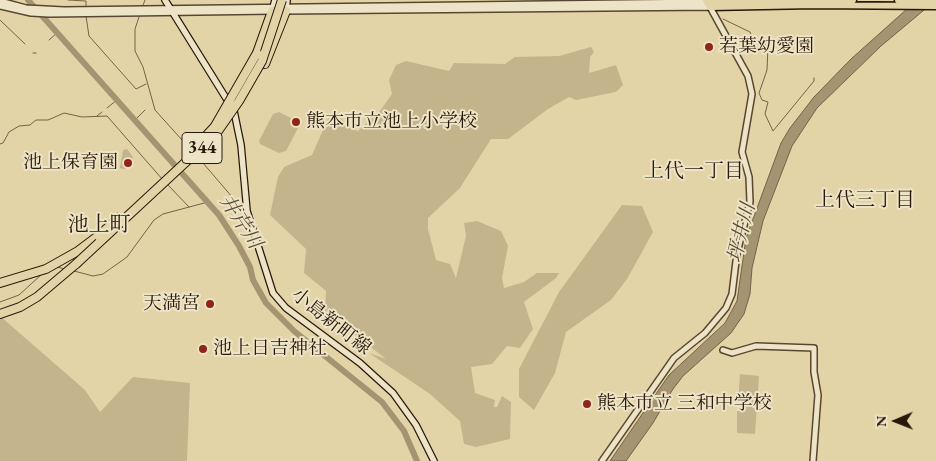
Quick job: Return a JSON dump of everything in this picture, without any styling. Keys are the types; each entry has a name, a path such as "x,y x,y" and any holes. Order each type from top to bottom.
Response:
{"highway":[{"path":"214,132 240,108 265,64 283,3"},
{"name":"344","path":"0,314 20,307 47,289 76,264 214,132 252,72 283,3"},
{"path":"214,132 257,53 272,9"},
{"name":"344","path":"0,283 46,269 78,251 98,236 214,132"}],"main road":[{"name":"小島新町線","path":"165,0 194,51 234,111 241,145 247,211 273,293 286,308 360,363 393,393 416,425 434,461"},
{"path":"708,3 853,0"},
{"path":"708,3 936,1"},
{"path":"901,2 936,6"},
{"path":"272,9 283,3"}],"street":[{"path":"0,1 31,13 272,9 283,3 301,9 708,3 748,76 752,94 742,152 749,177 750,202 736,253 732,294 726,308 710,328 674,358 602,461"},
{"path":"0,6 12,7"},
{"path":"722,350 732,354 756,346 814,348 814,372 818,394 813,461"}],"shaded area":[{"path":"917,0 936,0 881,46 817,108 792,146 763,221 752,268 750,294 744,314 731,333 683,376 626,461 610,461 669,375 725,323 737,301 746,238 781,143 790,128 814,97 851,59"},
{"path":"591,47 594,52 590,57 589,73 616,65 623,85 616,92 576,100 569,97 548,109 508,139 491,139 460,188 428,218 428,229 436,260 450,264 456,278 466,236 464,223 477,221 501,231 508,246 502,278 504,288 524,282 537,273 559,273 556,278 524,302 533,329 520,348 507,346 492,364 471,367 475,393 495,400 494,407 497,407 502,396 511,402 510,439 476,447 464,444 460,421 430,394 369,353 386,359 325,311 326,291 304,273 306,249 270,215 278,177 284,167 312,155 330,114 337,113 349,128 358,131 380,111 392,94 389,80 396,65 406,61 449,71 454,63 505,64 515,57 559,56"},
{"path":"279,112 299,122 298,128 286,151 279,153 260,144 259,141 273,114"},
{"path":"127,149 133,157 131,167 120,168 123,150"},
{"path":"622,205 642,206 653,232 627,279 611,300 566,332 555,373 534,410 519,397 519,369 559,292"},
{"path":"0,316 85,390 100,412 133,377 190,383 187,461 0,461"},
{"path":"740,374 759,376 755,434 737,433 737,411 743,411 745,403 738,401"}],"waterway":[{"name":"井芹川","path":"28,0 219,215 239,246 250,267 253,280 266,303 294,331 382,402 404,431 417,461"},
{"path":"68,0 86,1 86,7"},
{"path":"142,8 145,0"},
{"path":"140,14 135,29 135,51 143,67 155,110 191,150"},
{"path":"86,16 89,36 136,89 146,84"},
{"path":"723,19 750,32 752,37 763,42 768,47 767,70 759,93 762,100 768,102 765,114 773,131 814,81 814,78"},
{"path":"0,20 25,44"},
{"path":"49,40 57,33"},
{"path":"107,108 118,99"},
{"path":"136,119 145,110"},
{"path":"97,116 102,112"},
{"path":"0,144 3,143 9,132 19,126 30,125 36,120 48,120 64,113 82,117 107,116 163,180"},
{"path":"197,156 245,212"},
{"path":"168,185 189,207"},
{"path":"74,271 93,276 103,274 127,257 154,220 163,214 208,202"},
{"path":"57,267 65,269"},
{"path":"0,302 19,295 42,274"}],"place":[{"name":"若葉幼愛園","path":"709,47"},
{"name":"熊本市立池上小学校","path":"296,122"},
{"name":"池上保育園","path":"128,163"},
{"name":"天満宮","path":"210,304"},
{"name":"池上日吉神社","path":"203,349"},
{"name":"熊本市立 三和中学校","path":"587,404"}],"district":[{"name":"上代一丁目","path":"694,172"},
{"name":"上代三丁目","path":"865,201"},
{"name":"池上町","path":"99,225"}],"water label":[{"name":"坪井川","path":"742,233"}]}
